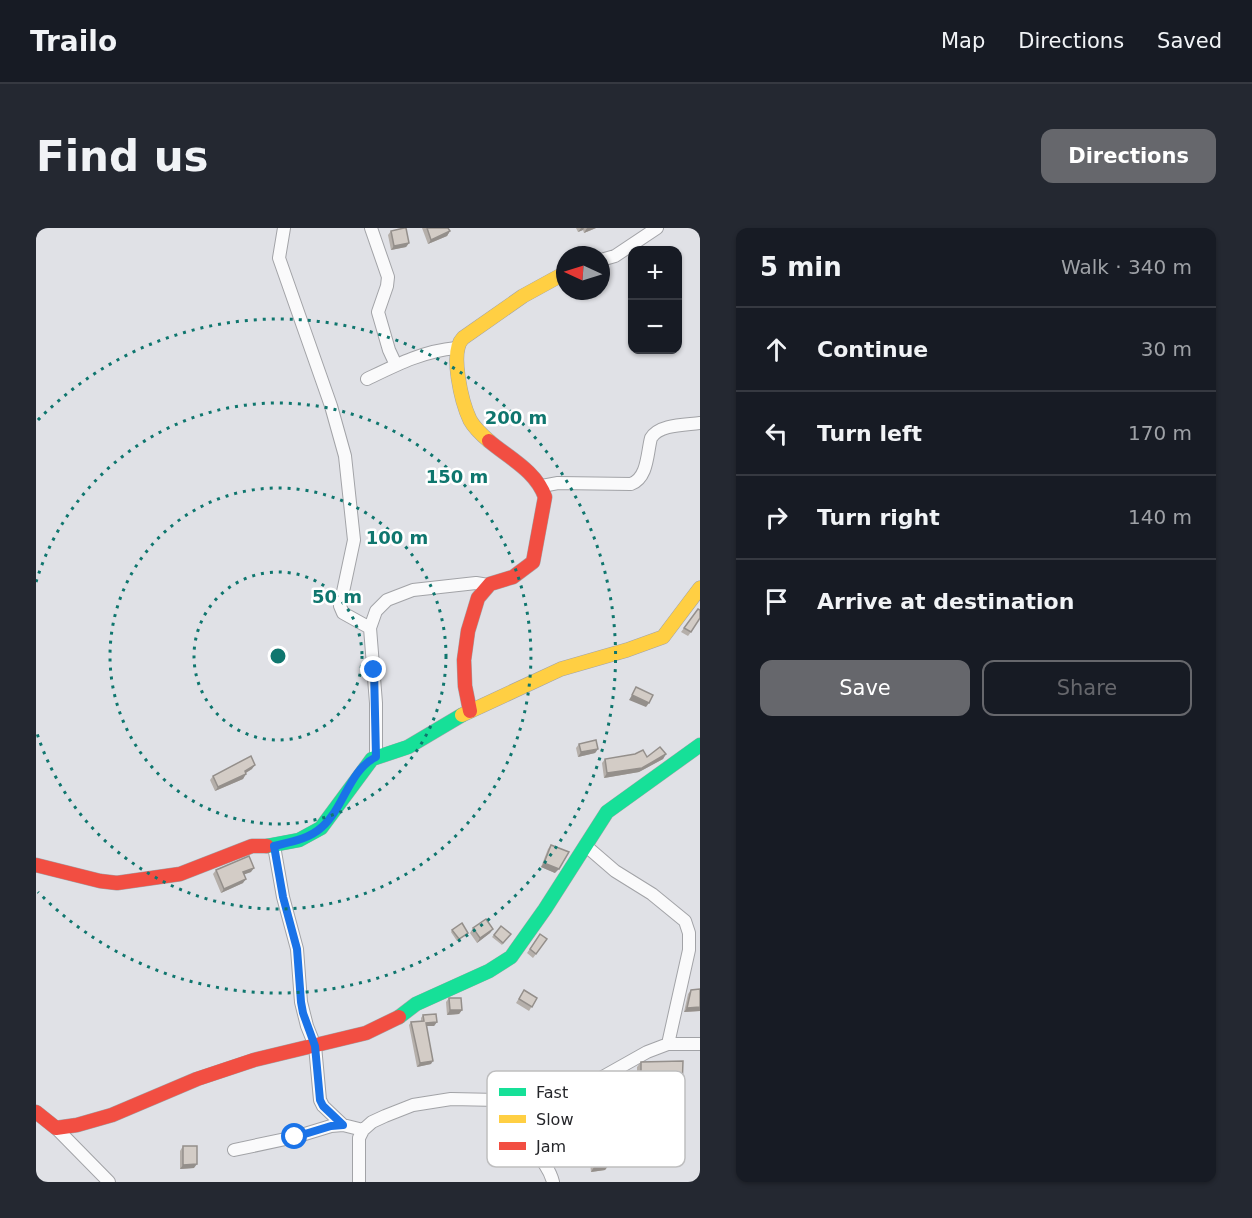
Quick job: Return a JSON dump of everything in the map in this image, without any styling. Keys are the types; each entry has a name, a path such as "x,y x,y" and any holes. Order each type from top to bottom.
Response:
{"street":[{"path":"284,228 279,258 331,406 345,456 354,540 340,606 343,613 370,628"},
{"path":"371,228 388,277 387,286 378,308 379,317 396,365"},
{"path":"610,257 615,256 642,232 657,228"},
{"path":"376,757 376,703 370,628 376,611 387,600 402,593 476,583 488,585 508,579 525,570 532,562 545,497 542,486 509,455 481,435 474,426 465,406 456,348 457,343 463,338 523,296 556,278"},
{"path":"367,379 417,355 440,349 456,348"},
{"path":"542,486 558,483 632,484 637,482 643,473 654,433 668,428 700,423"},
{"path":"470,711 465,686 464,659 476,604 481,592 488,585"},
{"path":"36,865 117,883 180,874 252,846 274,846 299,840 321,828 354,780 376,757 408,747 470,711 561,669 663,637 700,588"},
{"path":"56,1128 77,1125 112,1115 207,1076 254,1060 380,1028 416,1004 489,971 511,957 607,812 700,745"},
{"path":"274,846 283,897 297,949 303,1013 315,1046 320,1100 323,1106 343,1125"},
{"path":"586,846 615,871 652,894 685,921 689,933 689,950 668,1044"},
{"path":"613,1071 647,1052 668,1044 700,1044"},
{"path":"359,1182 359,1138 363,1130 378,1119 422,1104 463,1099 487,1100"},
{"path":"36,1112 56,1128 109,1182"},
{"path":"234,1150 343,1125 363,1130"},
{"path":"546,1167 553,1182"}],"building":[{"path":"406,228 409,243 394,246 391,231"},
{"path":"427,228 448,228 450,231 431,240"},
{"path":"698,609 700,618 691,632 684,628"},
{"path":"636,687 653,695 649,703 632,695"},
{"path":"596,740 598,749 581,752 579,744"},
{"path":"660,747 666,754 642,768 607,773 605,759 635,754 643,750 647,757"},
{"path":"251,756 255,765 245,771 246,774 218,787 213,776"},
{"path":"551,845 569,852 559,869 544,863"},
{"path":"249,856 254,868 243,872 246,879 224,889 216,870"},
{"path":"486,919 493,929 480,938 473,928"},
{"path":"462,923 468,933 459,939 452,930"},
{"path":"501,926 511,934 503,943 494,935"},
{"path":"540,934 547,939 536,954 530,949"},
{"path":"700,989 700,1007 687,1008 691,990"},
{"path":"524,990 537,998 532,1007 519,999"},
{"path":"449,998 461,998 462,1010 450,1010"},
{"path":"436,1014 437,1022 426,1023 433,1061 420,1063 411,1022 424,1021 423,1015"},
{"path":"683,1061 683,1071 641,1071 641,1062"},
{"path":"183,1146 197,1146 197,1164 183,1165"}],"traffic: fast":[{"path":"267,846 299,840 321,828 372,759 408,747 462,715"},
{"path":"399,1017 416,1004 489,971 511,957 545,909 607,812 700,745"}],"traffic: slow":[{"path":"489,441 472,423 467,412 458,378 459,345 463,338 523,296 556,278"},
{"path":"462,715 561,669 663,637 700,588"}],"traffic: jam":[{"path":"470,711 465,686 464,660 468,631 478,598 490,584 513,577 533,562 545,497 529,472 489,441"},
{"path":"36,865 117,883 180,874 252,846 267,846"},
{"path":"36,1112 56,1128 77,1125 112,1115 197,1079 254,1060 366,1033 399,1017"}],"route":[{"path":"295,1137 331,1126 343,1125 323,1106 320,1100 315,1046 303,1013 297,949 283,897 274,846 299,840 321,828 354,780 376,757 374,670"}]}
